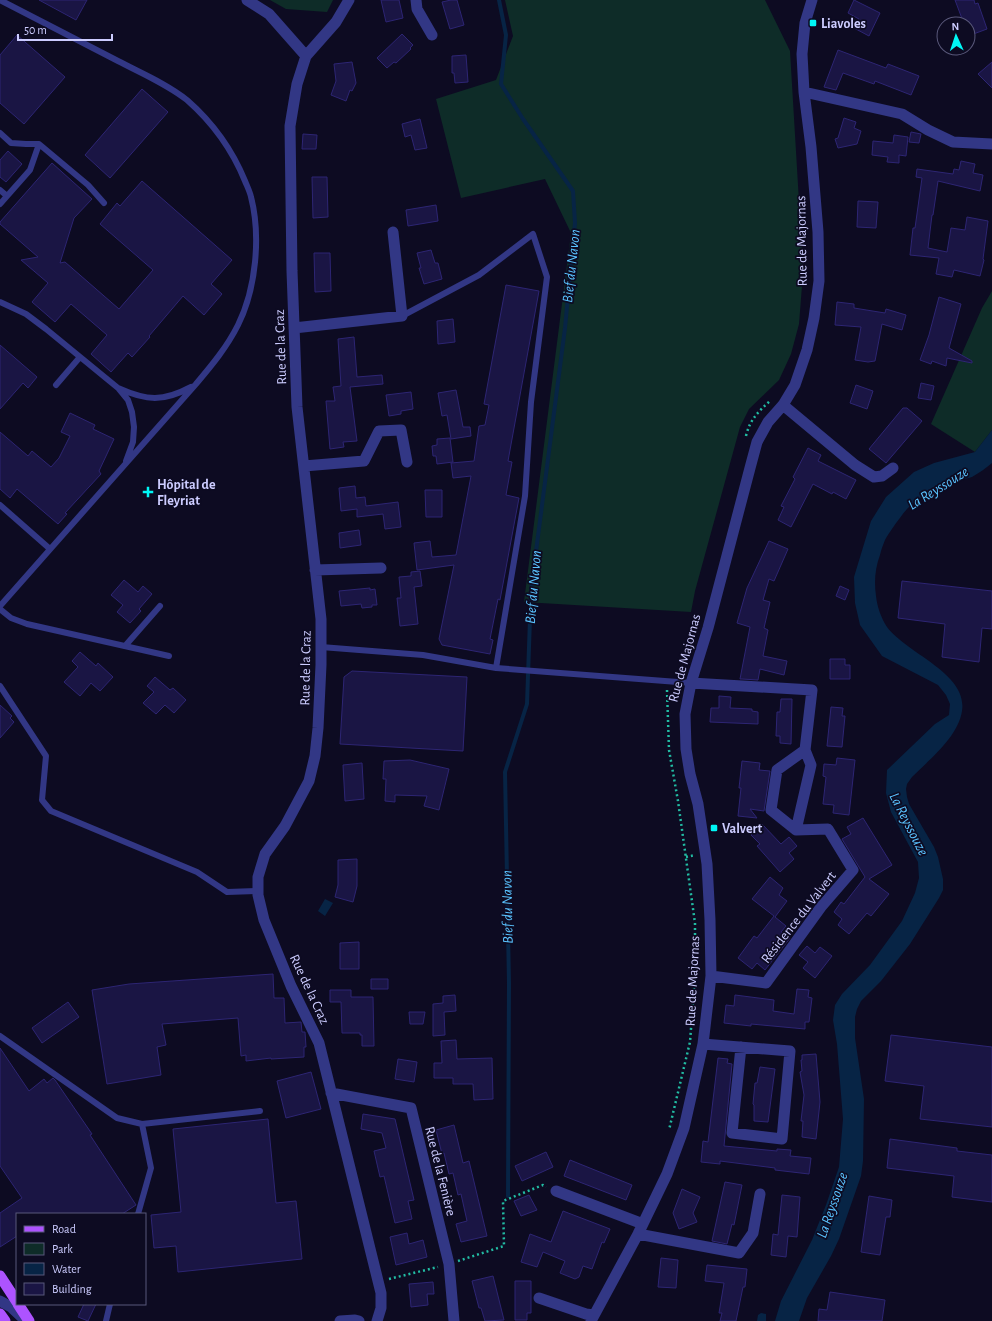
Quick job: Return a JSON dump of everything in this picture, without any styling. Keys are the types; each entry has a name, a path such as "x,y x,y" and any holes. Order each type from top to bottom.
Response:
{"main road":[{"path":"0,1276 16,1300"},
{"path":"19,1305 29,1321"},
{"path":"0,1314 6,1321"}],"street":[{"path":"247,0 269,14 306,56"},
{"name":"Rue de la Craz","path":"349,0 336,22 306,56 296,84 290,126 292,271 298,407 321,620 318,728 315,756 309,781 285,826 265,854 258,877 258,891 264,920 292,986 319,1043 381,1292 381,1308 377,1321"},
{"path":"416,0 418,9 432,35"},
{"name":"Rue de Majornas","path":"592,1318 640,1229 667,1174 684,1128 703,1044 711,976 707,864 698,804 690,774 686,749 685,714 691,683 708,628 758,442 768,422 783,405 796,385 807,350 814,318 819,281 818,232 814,176 804,92 803,47 805,23 812,0"},
{"path":"804,92 824,95 902,114 928,130 953,142 992,144"},
{"path":"294,328 402,316 393,232"},
{"path":"783,405 855,465 874,477 882,476 893,468"},
{"path":"304,466 364,461 379,431 401,430 407,462"},
{"path":"315,570 381,568"},
{"path":"691,683 812,690 805,750 811,765 796,830 771,810 777,770 805,750"},
{"name":"Résidence du Valvert","path":"711,976 766,983 821,907 853,870 828,829 796,830"},
{"path":"703,1044 741,1047 790,1051 782,1139 732,1133 741,1047"},
{"name":"Rue de la Fenière","path":"331,1093 410,1108 449,1264 454,1321"},
{"path":"556,1191 640,1229 739,1253 753,1233 760,1194"},
{"path":"539,1298 586,1314 592,1318"},
{"path":"0,1301 11,1307 26,1321"},
{"path":"340,1321 360,1321"}],"lane":[{"path":"0,606 196,384 224,350 239,324 250,291 255,264 255,228 251,197 239,167 226,143 208,122 186,100 160,83 1,1"},
{"path":"0,133 11,142 39,144 88,185 104,203"},
{"path":"0,204 30,170 39,144"},
{"path":"0,190 7,196"},
{"path":"402,316 479,275 533,234 547,277 531,402 525,496 496,668"},
{"path":"0,302 26,314 46,328 118,388 128,400 132,412 134,427 133,442 124,465"},
{"path":"56,385 80,357"},
{"path":"118,388 144,398 161,398 176,395 196,384"},
{"path":"0,505 50,549"},
{"path":"125,646 160,606"},
{"path":"0,609 11,618 27,624 169,656"},
{"path":"321,646 422,655 496,668 691,683"},
{"path":"0,686 46,756 42,800 51,811 197,872 227,892 258,891"},
{"path":"0,1036 117,1118 142,1124 260,1111"},
{"path":"138,1213 151,1168 142,1124"},
{"path":"106,1321 110,1305"}],"path":[{"path":"744,443 749,425 756,413 772,399"},
{"path":"669,1132 690,1042 695,976 695,923 678,801 669,750 667,691 671,681"},
{"path":"378,1282 449,1264 504,1246 503,1201 543,1185 556,1191"}],"green space":[{"path":"270,0 333,0 327,12 286,9"},
{"path":"505,0 765,0 790,51 803,273 799,324 791,354 779,380 749,409 740,427 695,591 691,612 524,602 571,233 545,179 461,198 436,99 496,80 513,36"},
{"path":"992,291 992,430 975,452 931,424 982,308"}],"water":[{"name":"La Reyssouze","path":"992,430 992,463 972,477 954,481 937,488 910,506 893,527 885,540 877,565 875,591 878,608 887,627 896,637 946,675 956,686 961,698 962,711 955,730 935,755 912,777 907,784 906,789 909,804 934,847 938,857 943,879 943,890 910,944 881,981 861,1001 857,1009 855,1017 855,1038 864,1099 863,1161 861,1176 839,1239 807,1298 799,1321 775,1321 781,1301 812,1240 839,1167 843,1119 837,1044 833,1020 835,1005 842,994 870,965 902,921 915,893 919,878 918,862 891,812 886,793 887,770 935,724 949,715 950,704 946,695 938,685 882,656 860,625 855,603 854,577 871,521 886,497 914,472 934,463 975,452"},
{"path":"325,899 333,903 325,916 318,911"},
{"path":"761,1313 766,1314 766,1321 757,1321 758,1315"}],"building":[{"path":"39,0 87,0 76,20"},
{"path":"381,0 399,0 403,18 386,22"},
{"path":"457,0 464,25 450,29 442,2"},
{"path":"854,0 880,13 869,36 854,28 859,19 848,13"},
{"path":"955,0 974,0 975,4 978,3 987,29 976,33 976,16 961,16"},
{"path":"402,34 413,45 410,48 411,49 396,63 394,62 387,68 377,58"},
{"path":"17,35 65,77 24,124 0,103 0,55"},
{"path":"838,50 886,68 888,64 919,76 911,95 875,81 874,84 843,73 836,90 824,87"},
{"path":"466,55 468,82 455,83 454,73 452,73 452,56"},
{"path":"352,62 356,83 352,91 350,90 346,101 331,95 336,81 334,64"},
{"path":"992,62 992,88 978,74"},
{"path":"142,89 168,112 110,178 85,155"},
{"path":"844,118 856,122 854,128 861,131 857,144 838,148 835,139 838,138"},
{"path":"420,119 427,148 415,150 411,135 405,137 402,124"},
{"path":"911,132 921,134 919,143 909,142"},
{"path":"303,134 317,135 316,149 302,149"},
{"path":"894,135 908,137 906,156 899,155 899,163 887,162 888,157 872,155 873,141 893,143"},
{"path":"8,151 22,164 6,182 0,177 0,160"},
{"path":"961,161 975,164 973,173 983,175 980,191 938,181 928,248 947,252 951,228 965,230 967,217 988,221 984,260 980,276 954,270 952,277 936,274 939,258 910,255 922,178 916,177 917,169 953,174 954,169 959,170"},
{"path":"52,163 92,199 74,218 60,263 65,262 119,309 153,270 100,224 117,203 120,206 142,181 232,260 211,284 222,294 204,315 183,296 132,357 128,353 111,372 91,354 107,335 71,304 55,322 32,302 48,283 21,260 38,257 0,224 0,222"},
{"path":"312,177 327,177 328,217 313,218"},
{"path":"858,201 878,202 876,228 857,227"},
{"path":"436,205 438,221 408,226 406,210"},
{"path":"431,250 435,263 438,263 442,279 424,284 419,268 421,268 417,253"},
{"path":"314,253 330,253 331,291 315,292"},
{"path":"506,285 539,291 508,461 512,462 506,495 519,498 500,600 498,599 490,639 493,640 490,654 442,645 439,639 454,565 417,570 414,543 430,541 432,557 456,555 471,476 453,478 451,463 474,461 479,426 485,425 489,405 484,404"},
{"path":"939,297 961,304 949,348 972,361 972,363 947,358 946,366 932,361 931,364 920,360 929,335"},
{"path":"837,302 854,304 854,308 885,313 886,309 906,315 902,330 882,324 875,361 868,362 855,360 861,327 835,325"},
{"path":"453,319 455,342 438,344 437,321"},
{"path":"354,337 357,377 382,375 383,384 350,387 357,441 343,442 344,447 330,449 326,401 335,401 333,387 341,386 338,339"},
{"path":"0,345 37,377 28,388 23,383 0,409"},
{"path":"921,383 934,386 931,400 918,398"},
{"path":"856,385 873,391 867,409 850,403"},
{"path":"456,390 463,427 470,427 471,436 451,439 447,415 442,416 438,393"},
{"path":"411,392 413,409 401,411 401,414 389,416 386,395"},
{"path":"903,408 907,408 922,421 886,463 869,449"},
{"path":"70,413 95,425 93,429 114,439 99,471 101,474 65,513 67,514 58,524 17,489 10,498 0,489 0,432 28,456 32,451 51,467 59,458 70,436 61,432"},
{"path":"450,438 453,462 437,464 436,456 433,456 432,446 437,445 437,439"},
{"path":"808,448 821,455 818,461 856,480 846,499 833,492 832,494 813,484 791,527 778,520 784,507 781,506 795,479 793,477"},
{"path":"355,486 356,498 365,497 366,506 398,502 401,527 385,529 383,514 357,517 357,509 341,511 339,488"},
{"path":"425,490 442,490 442,517 426,517"},
{"path":"359,530 361,545 340,548 339,533"},
{"path":"769,541 788,549 774,581 769,579 763,600 770,602 764,628 768,630 763,656 787,661 784,675 760,669 758,680 740,679 750,627 737,623 747,588"},
{"path":"420,571 422,586 414,587 418,624 400,626 397,598 401,598 399,577 411,576 411,572"},
{"path":"124,580 138,592 143,586 152,594 139,609 141,611 130,623 117,612 123,605 111,595"},
{"path":"902,581 992,591 992,629 982,628 979,662 942,657 945,624 898,618"},
{"path":"840,586 849,590 845,600 836,596"},
{"path":"370,588 370,590 375,589 377,605 362,608 361,604 341,606 339,591"},
{"path":"80,652 96,666 98,663 113,677 100,691 91,683 80,696 64,682 78,667 72,661"},
{"path":"830,659 845,659 845,665 850,665 850,679 830,679"},
{"path":"352,671 467,677 463,751 340,744 344,677"},
{"path":"155,677 170,690 173,688 186,700 174,713 165,705 156,714 143,703 154,692 147,686"},
{"path":"719,696 731,697 730,708 752,709 752,711 758,712 758,724 710,722 711,708 719,708"},
{"path":"781,699 792,699 791,744 780,743 780,736 776,736 777,712 780,712"},
{"path":"0,705 12,716 10,718 14,722 0,738"},
{"path":"831,707 843,708 842,716 845,716 842,747 827,746"},
{"path":"837,758 855,760 849,815 833,813 834,805 823,804 826,777 823,776 824,764 836,765"},
{"path":"410,760 449,769 439,810 424,806 427,796 395,795 395,802 385,801 386,779 383,779 384,761"},
{"path":"742,761 760,763 759,770 770,771 764,811 750,809 757,818 738,816"},
{"path":"362,763 364,799 345,801 343,765"},
{"path":"863,818 892,865 869,879 889,894 871,916 867,913 849,934 838,925 842,919 834,912 841,902 844,904 865,877 842,839 851,834 847,827"},
{"path":"762,824 781,844 789,837 797,846 789,853 794,859 780,872 757,846 760,844 751,835"},
{"path":"357,859 357,886 353,902 335,897 338,885 338,860"},
{"path":"770,877 783,888 779,895 787,901 775,917 786,926 781,932 790,938 765,970 757,963 752,969 738,958 754,936 757,938 774,916 752,899"},
{"path":"359,942 359,969 340,969 340,943"},
{"path":"807,946 815,953 820,947 832,956 815,978 803,968 808,962 799,955"},
{"path":"273,974 274,998 284,998 285,1023 301,1022 302,1032 305,1032 306,1047 304,1047 304,1057 271,1058 246,1061 246,1055 241,1056 238,1018 162,1024 166,1045 157,1047 161,1075 107,1084 92,990 129,984"},
{"path":"371,979 388,979 388,989 371,989"},
{"path":"797,989 809,990 808,997 812,998 809,1022 805,1022 805,1029 724,1023 726,1005 734,1006 735,995 774,1000 773,1011 794,1014"},
{"path":"330,990 351,990 351,997 373,997 374,1046 362,1046 362,1035 360,1035 360,1033 342,1033 341,1002 330,1002"},
{"path":"455,995 456,1011 444,1012 445,1035 433,1036 433,1004 443,1003 443,996"},
{"path":"68,1002 79,1017 42,1043 32,1028"},
{"path":"409,1012 425,1012 423,1024 410,1024"},
{"path":"891,1035 992,1047 992,1127 920,1119 924,1086 885,1081"},
{"path":"456,1040 457,1059 492,1058 493,1099 474,1100 473,1084 453,1084 453,1078 434,1078 434,1063 442,1063 441,1041"},
{"path":"0,1048 29,1091 44,1079 47,1083 53,1078 55,1080 92,1134 90,1135 136,1205 124,1213 16,1213 16,1237 0,1247 0,1213 22,1198 0,1166"},
{"path":"816,1054 820,1102 816,1139 802,1137 803,1121 801,1121 804,1095 800,1072 802,1071 802,1055"},
{"path":"718,1058 728,1059 727,1063 732,1064 724,1146 777,1151 777,1149 791,1150 790,1156 811,1158 809,1174 720,1161 720,1164 701,1162 703,1141 708,1142"},
{"path":"398,1059 417,1062 414,1082 395,1079"},
{"path":"760,1067 775,1069 768,1122 754,1121 753,1104 755,1083 757,1083"},
{"path":"311,1072 321,1109 286,1118 277,1081"},
{"path":"363,1114 395,1119 414,1200 408,1201 412,1219 395,1223 384,1176 380,1177 374,1151 386,1148 382,1133 361,1129"},
{"path":"268,1119 276,1203 296,1201 302,1259 178,1272 176,1246 154,1248 151,1215 181,1212 173,1129"},
{"path":"454,1125 463,1163 469,1161 487,1236 461,1242 456,1224 467,1221 461,1194 458,1195 453,1173 449,1174 436,1130"},
{"path":"890,1139 957,1148 957,1151 992,1155 992,1202 952,1197 954,1176 887,1168"},
{"path":"546,1152 553,1167 522,1181 515,1166"},
{"path":"570,1160 632,1185 626,1200 564,1176"},
{"path":"725,1182 742,1185 734,1225 732,1224 727,1244 712,1241"},
{"path":"682,1189 700,1197 693,1213 697,1222 679,1229 673,1213"},
{"path":"529,1195 537,1210 521,1216 514,1201"},
{"path":"782,1195 800,1197 797,1237 788,1236 786,1257 771,1255 773,1234 778,1235"},
{"path":"869,1196 892,1200 890,1217 886,1217 880,1255 861,1252"},
{"path":"563,1211 610,1229 604,1243 602,1242 592,1269 583,1266 579,1277 575,1279 560,1273 565,1261 543,1252 537,1267 521,1262 530,1234 551,1242"},
{"path":"407,1233 409,1244 423,1240 427,1257 396,1265 390,1237"},
{"path":"661,1258 678,1260 676,1288 658,1287"},
{"path":"707,1265 747,1269 745,1287 743,1287 736,1321 720,1321 722,1313 719,1313 724,1283 705,1281"},
{"path":"493,1276 504,1320 485,1321 481,1308 479,1308 472,1281"},
{"path":"515,1281 531,1281 531,1313 527,1313 527,1320 515,1320"},
{"path":"433,1282 434,1294 427,1294 428,1305 411,1307 409,1284"},
{"path":"830,1292 885,1300 882,1321 818,1321 819,1309 827,1310"},
{"path":"84,1305 96,1305 88,1321 78,1317"}],"waterway":[{"name":"Bief du Navon","path":"499,0 506,35 501,84 523,119 573,191 575,223 565,328 531,590 527,704 505,772 509,983 508,1196"}],"place":[{"name":"Liavoles","path":"813,23"},
{"name":"Hôpital de Fleyriat","path":"148,492"},
{"name":"Valvert","path":"714,828"}]}
